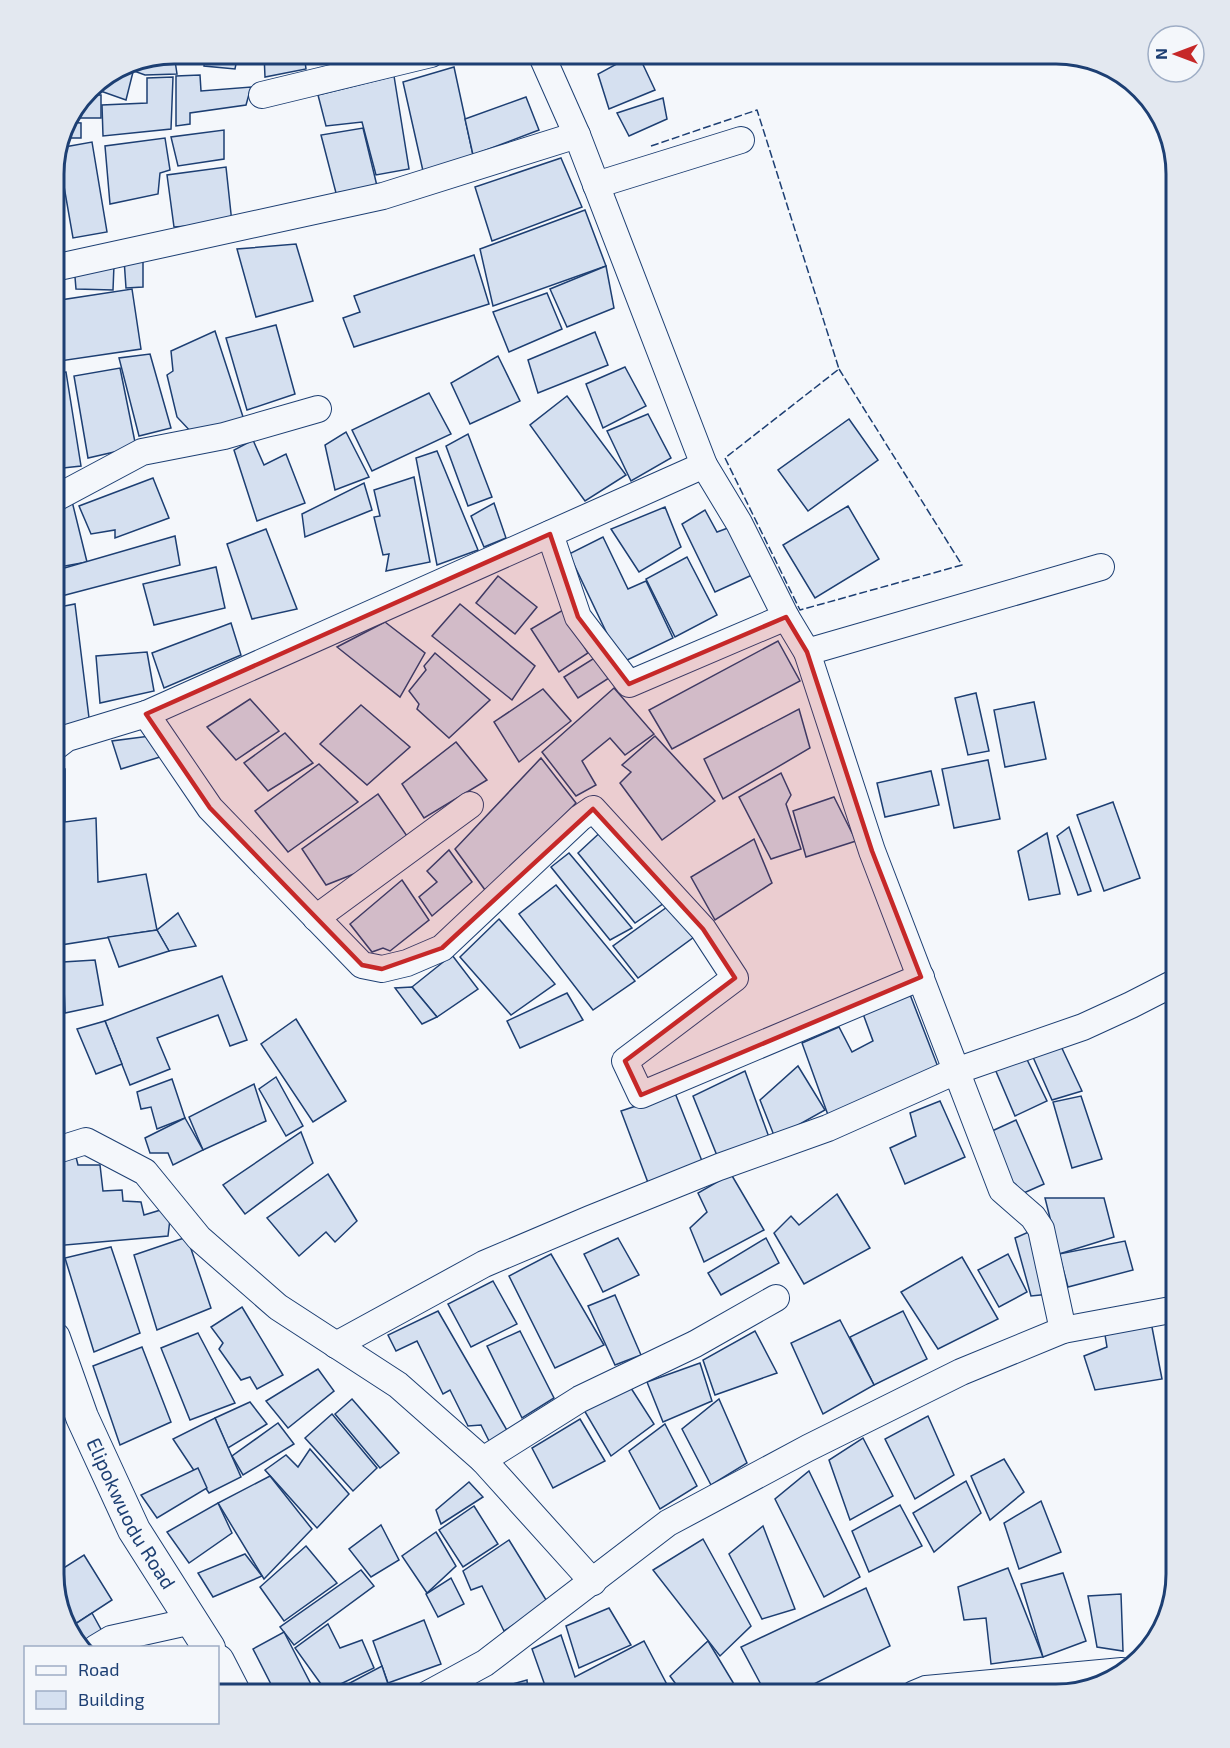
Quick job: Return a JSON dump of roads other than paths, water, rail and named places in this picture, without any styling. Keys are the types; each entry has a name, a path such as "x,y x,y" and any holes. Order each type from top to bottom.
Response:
{"street":[{"path":"262,95 385,65"},
{"path":"546,65 577,135 704,465 739,523 786,617 807,652 872,851 1002,1190 1033,1217 1041,1229 1063,1330"},
{"path":"65,266 383,196 577,135"},
{"path":"596,185 741,140"},
{"path":"65,493 142,452 224,436 318,410"},
{"path":"65,740 146,714 704,465"},
{"path":"550,534 578,617 629,684 786,617"},
{"path":"807,652 1101,567"},
{"path":"146,714 210,808 362,965 382,969 407,963 442,948 580,818 593,809 703,929 735,978 624,1062 641,1095 921,977"},
{"path":"316,918 470,805"},
{"path":"336,1345 484,1264 708,1172 828,1128 956,1071 1083,1027 1166,987"},
{"path":"64,1148 86,1141 145,1172 199,1238 278,1307 398,1385 483,1460 593,1582"},
{"path":"483,1460 580,1400 695,1344 776,1298"},
{"path":"448,1683 485,1663 668,1523 808,1448 961,1372 1063,1330 1166,1311"},
{"name":"Elipokwuodu Road","path":"64,1367 82,1417 135,1530 208,1646"},
{"path":"98,1646 111,1639 192,1621"},
{"path":"219,1663 229,1683"},
{"path":"981,1684 1102,1673"}]}
